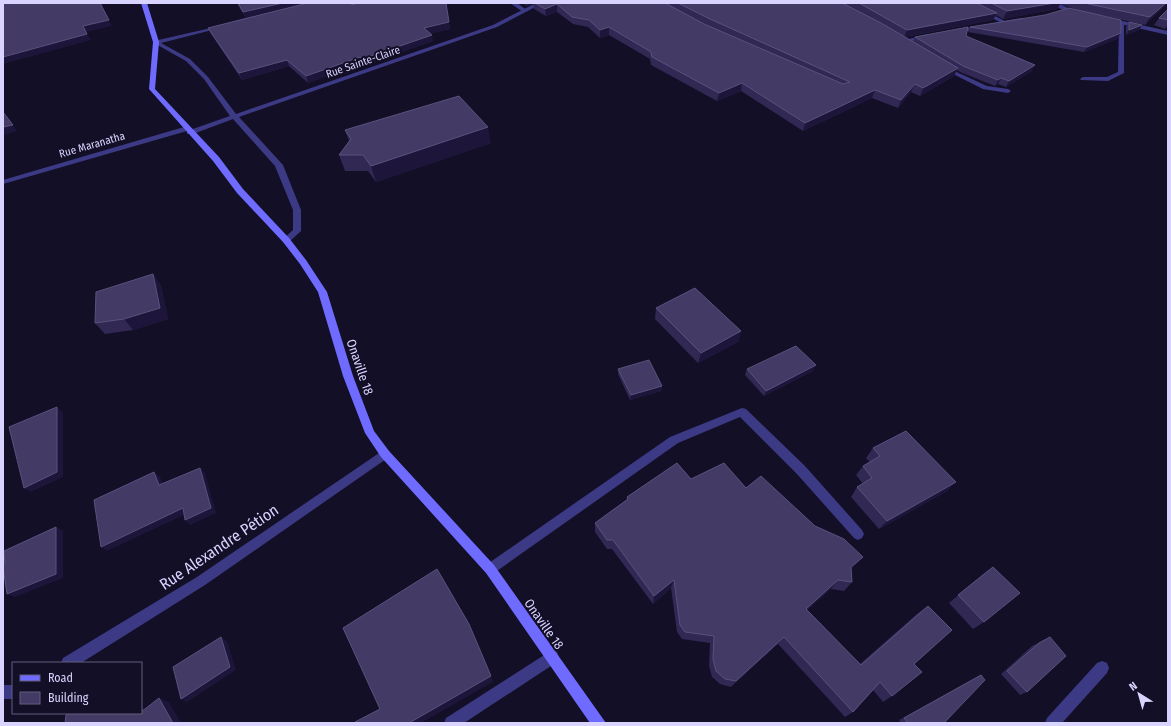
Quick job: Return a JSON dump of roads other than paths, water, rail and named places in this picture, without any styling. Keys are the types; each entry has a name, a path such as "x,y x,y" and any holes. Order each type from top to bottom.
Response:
{"street":[{"name":"Onaville 18","path":"144,3 145,11 156,42 152,89 216,159 240,191 286,240 303,262 322,292 348,376 370,433 385,454 490,569 600,723"},
{"path":"513,3 525,11"},
{"name":"Rue Sainte-Claire","path":"188,130 235,117 495,26 540,3"},
{"path":"964,3 1004,22"},
{"path":"1054,3 1066,10 1084,16"},
{"path":"1055,14 1066,10"},
{"path":"1099,18 1168,33"},
{"path":"951,32 1027,19"},
{"path":"1083,79 1108,79 1120,73 1122,67 1121,23"},
{"path":"156,42 232,24"},
{"path":"910,45 901,39 935,34"},
{"path":"156,42 188,60 206,78 235,117 279,165 297,210 297,231 286,240"},
{"path":"935,61 985,88 1008,91"},
{"name":"Rue Maranatha","path":"3,182 188,130"},
{"path":"490,569 674,440 742,412 801,470 858,534"},
{"name":"Rue Alexandre Pétion","path":"70,662 201,581 385,454"},
{"path":"451,723 552,657"},
{"path":"1052,723 1102,668"}]}
